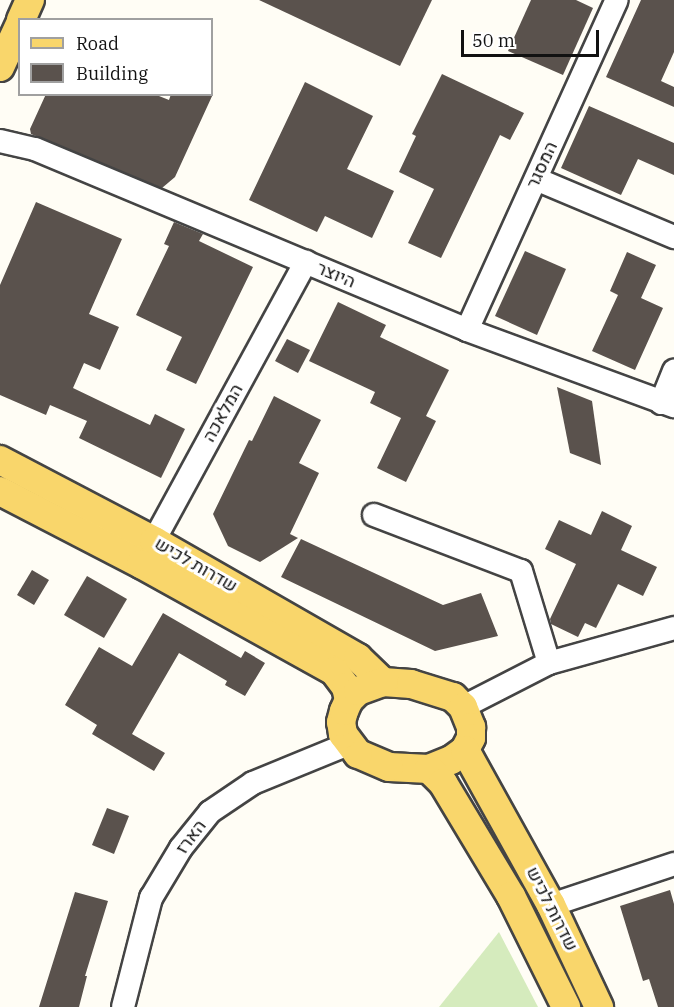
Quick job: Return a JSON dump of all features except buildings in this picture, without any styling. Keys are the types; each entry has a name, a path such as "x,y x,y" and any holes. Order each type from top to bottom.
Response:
{"main road":[{"path":"22,18 30,0"},
{"path":"0,67 18,28"},
{"name":"שדרות לכיש","path":"0,460 334,671 346,687 349,700"},
{"name":"שדרות לכיש","path":"0,491 147,552 358,658 383,682"},
{"path":"383,682 426,687 453,698 463,707 471,727 471,738 465,750 451,760 429,770 389,767 358,754 348,744 341,722 349,700 368,686 383,682"},
{"name":"שדרות לכיש","path":"465,750 551,905 600,1007"},
{"name":"שדרות לכיש","path":"429,770 443,783 511,896 566,1007"}],"street":[{"name":"המסגר","path":"467,330 618,0"},
{"name":"היוצר","path":"0,141 35,149 467,330 668,405"},
{"path":"536,179 674,237"},
{"name":"המלאכה","path":"147,552 306,261"},
{"path":"668,405 674,370"},
{"path":"374,515 521,571 549,663"},
{"path":"463,707 549,663 674,628"},
{"name":"הארז","path":"123,1007 151,898 181,848 210,812 254,783 348,744"},
{"path":"551,905 674,864"}],"green space":[{"path":"499,932 538,1007 439,1007"}]}
